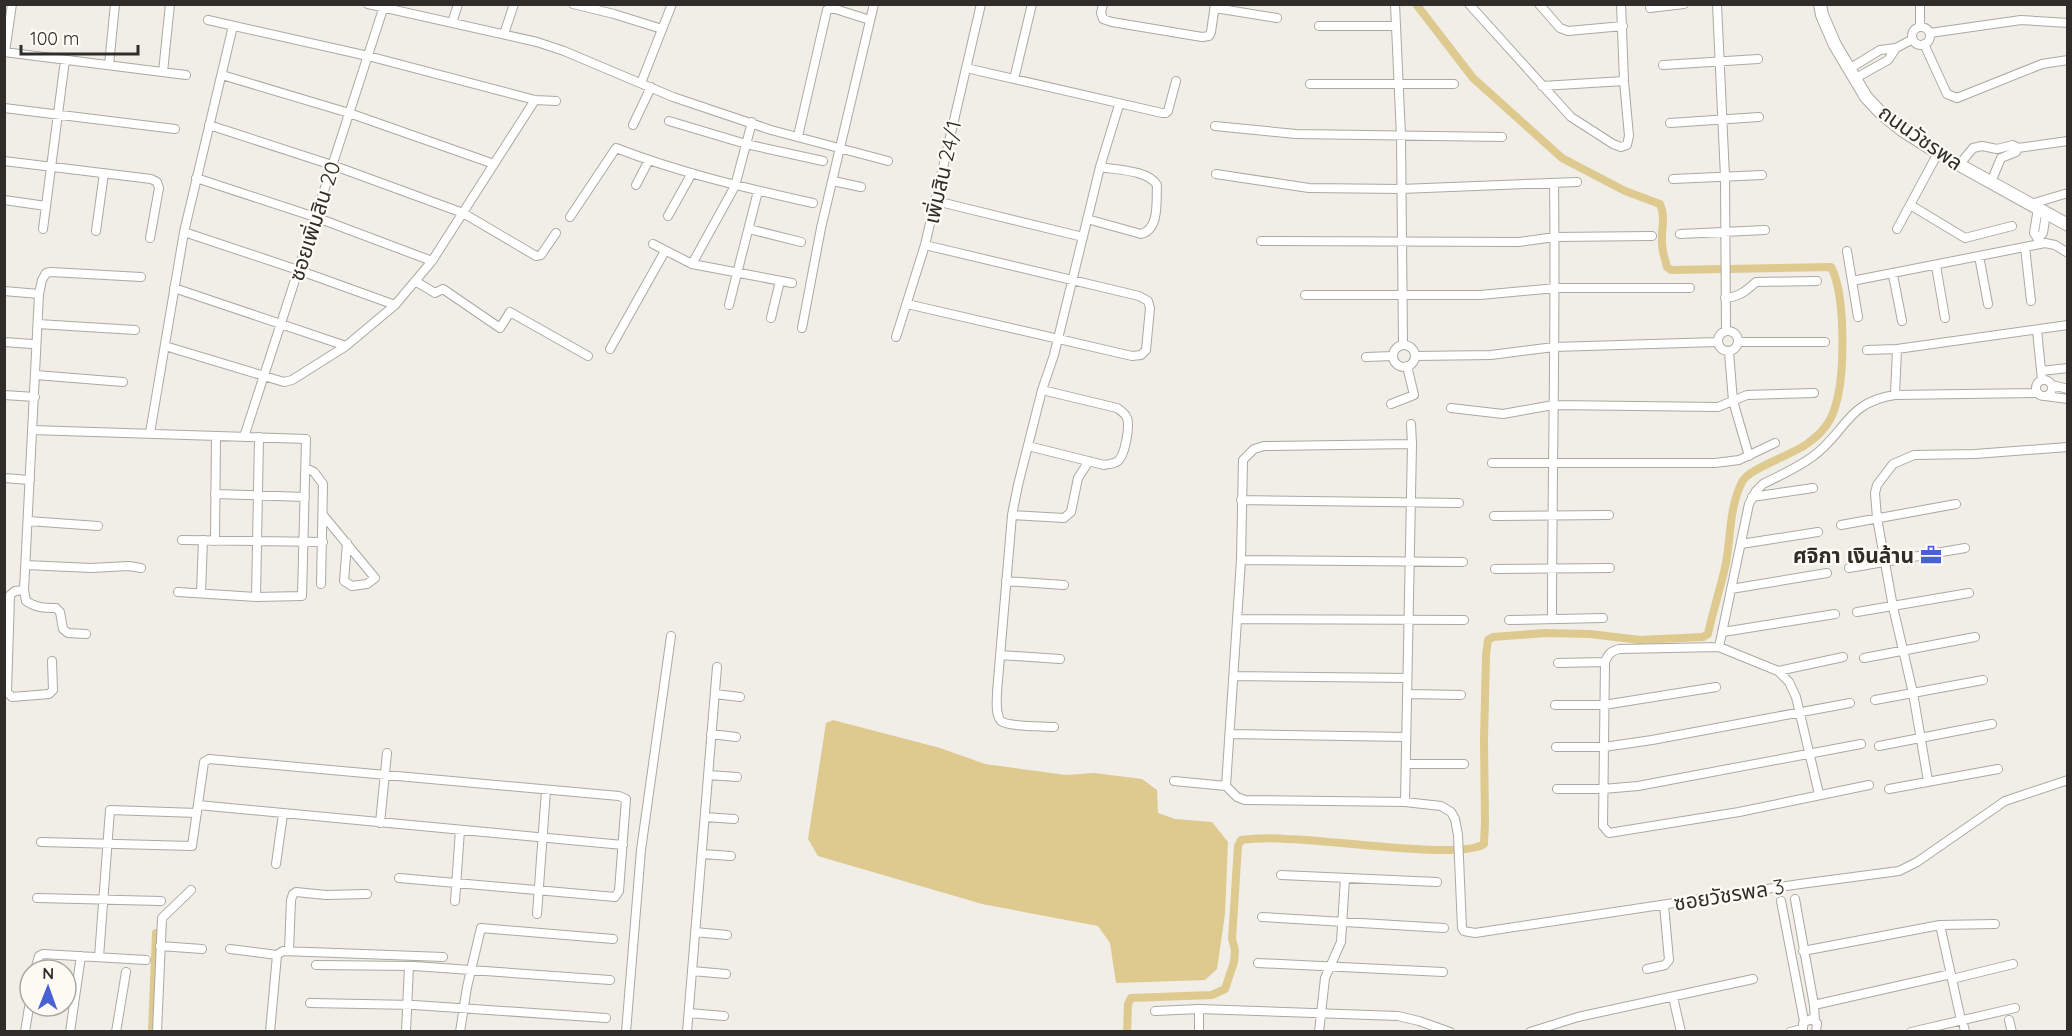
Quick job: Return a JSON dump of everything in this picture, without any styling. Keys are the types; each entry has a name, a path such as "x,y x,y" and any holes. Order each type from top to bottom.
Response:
{"street":[{"path":"12,4 5,52 186,75"},
{"path":"163,72 170,4"},
{"path":"368,4 537,42 673,97 771,130 888,161"},
{"path":"452,23 458,4"},
{"path":"504,34 514,4"},
{"path":"573,4 662,29"},
{"path":"641,83 672,4"},
{"path":"802,328 821,228 874,4"},
{"name":"เพิ่มสิน 24/1","path":"896,337 925,245 981,4"},
{"path":"1014,79 1032,4"},
{"path":"1103,4 1101,13 1103,19 1202,38 1209,36 1211,32 1215,6 1277,18"},
{"path":"1395,4 1401,136 1403,345"},
{"path":"1469,4 1571,117 1621,147 1627,145 1629,136 1621,4"},
{"path":"1539,4 1560,28 1568,31 1623,26"},
{"path":"1650,9 1684,4"},
{"path":"1717,4 1725,177 1726,329"},
{"name":"ถนนวัชรพล","path":"1820,4 1825,23 1852,74 1866,97 1880,111 1902,130 1938,153 2067,225"},
{"path":"1920,4 1920,27"},
{"path":"109,65 114,5"},
{"name":"ซอยเพิ่มสิน 20","path":"244,437 384,7"},
{"path":"798,136 827,10 832,8 870,20"},
{"path":"208,20 368,56 535,100 556,101"},
{"path":"1930,33 2021,20 2067,23"},
{"path":"150,433 184,232 233,26"},
{"path":"1319,26 1395,26"},
{"path":"1920,27 1930,33 1930,39 1924,44 1916,43 1913,39 1914,31 1920,27"},
{"path":"1852,74 1888,60 1896,48 1913,39"},
{"path":"1924,44 1947,94 1957,98 2042,64 2067,60"},
{"path":"1663,65 1758,59"},
{"path":"43,229 65,60"},
{"path":"966,68 1119,105 1166,113 1176,81"},
{"path":"222,75 349,112 495,164"},
{"path":"1542,86 1624,81"},
{"path":"1310,84 1454,84"},
{"path":"633,125 651,87"},
{"path":"165,346 288,382 346,346 395,305 432,261 535,100"},
{"path":"1054,727 1007,724 1000,720 997,712 1012,515 1100,166 1119,105"},
{"path":"4,108 175,129"},
{"path":"1670,123 1759,117"},
{"path":"669,121 746,144 823,160"},
{"path":"692,264 735,186 752,122"},
{"path":"209,125 333,165 463,213 536,256 541,255 556,233"},
{"path":"1215,126 1296,134 1502,138"},
{"path":"1991,182 1999,154 2013,145 2018,148 2067,141"},
{"path":"1959,165 1973,148 1982,146 1999,154"},
{"path":"570,217 616,148 735,186 813,202"},
{"path":"1897,229 1912,206 1938,153"},
{"path":"636,185 649,160"},
{"path":"4,161 151,179 157,182 159,188 150,238"},
{"path":"1087,219 1141,234 1154,225 1157,186 1154,180 1145,175 1100,166"},
{"path":"96,231 104,173"},
{"path":"668,216 692,173"},
{"path":"1216,174 1309,188 1401,189 1577,182"},
{"path":"1673,179 1762,175"},
{"path":"196,178 315,217 432,261"},
{"path":"832,181 861,187"},
{"path":"1552,619 1552,462 1556,288 1554,183"},
{"path":"729,305 758,191"},
{"path":"2038,242 2043,233 2038,208 2067,193"},
{"path":"4,200 46,206"},
{"path":"936,201 1083,237"},
{"path":"1912,206 1965,238 2012,226"},
{"path":"749,229 801,242"},
{"path":"1680,234 1765,230"},
{"path":"184,232 395,305"},
{"path":"1261,241 1520,242 1555,237 1652,236"},
{"path":"1852,281 1936,266 2025,247 2038,242 2055,245 2067,253"},
{"path":"653,244 692,264 792,284"},
{"path":"907,304 1132,356 1141,355 1146,350 1150,308 1148,301 1139,296 925,245"},
{"path":"2025,247 2031,301"},
{"path":"610,349 665,251"},
{"path":"1847,251 1858,317"},
{"path":"1980,256 1988,304"},
{"path":"1936,266 1945,318"},
{"path":"86,634 69,633 63,629 60,612 56,608 40,608 32,605 26,601 24,590 39,294 42,280 46,273 51,272 141,278"},
{"path":"1893,275 1902,321"},
{"path":"415,281 435,293 443,289 500,328 510,312 588,356"},
{"path":"771,318 780,281"},
{"path":"1725,298 1744,293 1756,282 1816,281"},
{"path":"174,288 346,346"},
{"path":"1305,295 1480,295 1556,288 1690,288"},
{"path":"4,291 39,294"},
{"path":"38,324 135,330"},
{"path":"1867,350 1897,349 2067,325"},
{"path":"1726,329 1737,336 1738,342 1735,349 1729,352 1721,350 1717,342 1719,334 1726,329"},
{"path":"2037,330 2042,375 2036,385 2042,394"},
{"path":"4,342 32,344"},
{"path":"1415,356 1491,355 1554,347 1717,342"},
{"path":"1738,342 1825,342"},
{"path":"1403,345 1411,348 1415,356"},
{"path":"1393,356 1396,349 1403,345"},
{"path":"1895,395 1897,349"},
{"path":"1729,352 1733,400 1749,456"},
{"path":"1366,357 1393,356"},
{"path":"1393,356 1398,364 1407,366"},
{"path":"1407,366 1415,356"},
{"path":"1391,404 1414,394 1407,366"},
{"path":"2042,375 2067,368"},
{"path":"36,375 123,382"},
{"path":"2042,375 2052,385 2067,389"},
{"path":"2042,394 2051,392 2052,385"},
{"path":"1028,446 1104,465 1113,464 1124,452 1128,421 1124,413 1117,408 1042,390"},
{"path":"1451,408 1503,414 1553,405 1718,407 1747,395 1814,393"},
{"path":"1719,647 1752,497 1763,484 1812,458 1866,403 1895,395 2042,394 2067,399"},
{"path":"4,395 35,397"},
{"path":"1174,781 1226,786 1237,797 1245,800 1405,802 1411,424"},
{"path":"32,430 306,439 302,596 256,597 178,592"},
{"path":"214,541 216,436"},
{"path":"256,597 259,437"},
{"path":"1492,463 1715,463 1729,462 1749,456 1775,443"},
{"path":"1226,786 1238,619 1243,460 1254,449 1264,446 1412,444"},
{"path":"1929,781 1877,518 1875,494 1877,485 1893,464 1914,455 1975,454 2067,447"},
{"path":"1012,515 1064,518 1068,516 1071,512 1078,478 1089,461"},
{"path":"306,468 314,472 323,484 321,584"},
{"path":"4,478 30,480"},
{"path":"1752,497 1813,488"},
{"path":"215,494 305,497"},
{"path":"1241,501 1459,503"},
{"path":"1841,525 1956,504"},
{"path":"323,514 347,543 375,578 367,584 352,586 344,581 347,543"},
{"path":"1494,516 1609,515"},
{"path":"28,520 98,526"},
{"path":"1740,544 1818,532"},
{"path":"182,540 323,542"},
{"path":"201,592 203,540"},
{"path":"1850,568 1965,548"},
{"path":"1241,560 1463,562"},
{"path":"26,564 141,568"},
{"path":"1495,569 1610,568"},
{"path":"1731,589 1827,573"},
{"path":"1006,581 1064,585"},
{"path":"24,590 15,591 10,596 7,692 12,697 49,694 53,690 52,661"},
{"path":"1857,612 1969,593"},
{"path":"1723,632 1835,614"},
{"path":"1509,620 1603,618"},
{"path":"1238,619 1464,620"},
{"path":"626,1032 641,850 671,636"},
{"path":"1864,658 1975,637"},
{"path":"1820,794 1801,713 1789,682 1779,671 1719,647 1612,651 1605,662 1604,705 1603,826 1609,833 1739,812 1869,785"},
{"path":"1000,655 1060,659"},
{"path":"1779,671 1843,657"},
{"path":"1558,663 1605,662"},
{"path":"687,1032 717,667"},
{"path":"1234,676 1407,678"},
{"path":"1875,700 1983,680"},
{"path":"1555,705 1604,705 1716,687"},
{"path":"715,694 740,697"},
{"path":"1407,694 1461,695"},
{"path":"1556,747 1604,747 1694,733 1850,703"},
{"path":"1879,746 1992,724"},
{"path":"711,734 736,737"},
{"path":"1230,734 1406,737"},
{"path":"1557,789 1638,786 1861,744"},
{"path":"380,823 387,753"},
{"path":"41,842 190,847 193,845 204,762 209,759 619,796 626,799 618,896 399,878"},
{"path":"1406,764 1464,764"},
{"path":"1889,789 1998,769"},
{"path":"708,775 737,777"},
{"name":"ซอยวัชรพล 3","path":"1405,802 1441,806 1451,812 1455,819 1458,835 1461,924 1464,931 1469,933 1899,871 1908,868 2005,801 2067,780"},
{"path":"537,914 546,790"},
{"path":"99,957 110,810 198,809 283,814 623,845"},
{"path":"276,864 283,814"},
{"path":"705,817 734,819"},
{"path":"455,901 460,830"},
{"path":"702,854 731,856"},
{"path":"1281,875 1437,882"},
{"path":"1319,1032 1325,978 1339,949 1345,878"},
{"path":"1792,885 1815,1021 1818,1026 1816,1032"},
{"path":"1779,887 1803,1027"},
{"path":"157,1032 162,918 190,890"},
{"path":"289,951 293,894 296,892 326,895 367,894"},
{"path":"37,898 161,901"},
{"path":"1647,969 1665,965 1669,960 1664,904"},
{"path":"1784,911 1796,909"},
{"path":"1262,917 1444,928"},
{"path":"1803,951 1940,925 1995,924"},
{"path":"1940,925 1963,1026"},
{"path":"460,1032 481,928 613,939"},
{"path":"695,932 727,935"},
{"path":"160,946 202,949"},
{"path":"230,948 277,955 283,951 289,951 443,957"},
{"path":"38,958 43,954 146,960"},
{"path":"270,1032 277,955"},
{"path":"70,1032 81,956"},
{"path":"1258,963 1443,972"},
{"path":"1814,1005 2013,964"},
{"path":"316,965 409,966 610,980"},
{"path":"406,1032 409,966"},
{"path":"692,971 726,974"},
{"path":"116,1032 126,972"},
{"path":"1530,1032 1578,1017 1753,979"},
{"path":"1674,997 1681,1032"},
{"path":"310,1003 407,1005 606,1018"},
{"path":"1199,1008 1199,1032"},
{"path":"1155,1011 1199,1008 1398,1016 1450,1032"},
{"path":"1911,1032 1963,1026 2014,1008"},
{"path":"689,1013 724,1017"},
{"path":"1790,1032 1803,1027 1811,1019 1815,1021"},
{"path":"2009,1020 2012,1032"}],"shaded area":[{"path":"833,720 940,748 985,764 1066,775 1094,773 1142,779 1157,790 1158,813 1175,819 1212,822 1228,842 1225,914 1217,969 1205,980 1116,983 1110,943 1098,926 982,904 818,856 808,839 826,723"}],"waterway":[{"path":"1127,1032 1128,1004 1131,998 1212,995 1225,989 1234,962 1235,950 1232,939 1238,846 1241,840 1305,840 1390,848 1449,850 1484,844 1484,741 1488,640 1493,637 1545,633 1590,634 1640,640 1703,637 1708,634 1726,563 1735,502 1742,482 1753,472 1801,448 1813,439 1828,423 1835,407 1841,376 1842,336 1839,296 1831,267 1671,270 1667,267 1663,249 1663,218 1660,204 1625,191 1562,158 1473,78 1416,4"},
{"path":"152,1032 156,933"}],"place":[{"name":"ศจิกา เงินล้าน","path":"1931,555"}]}
